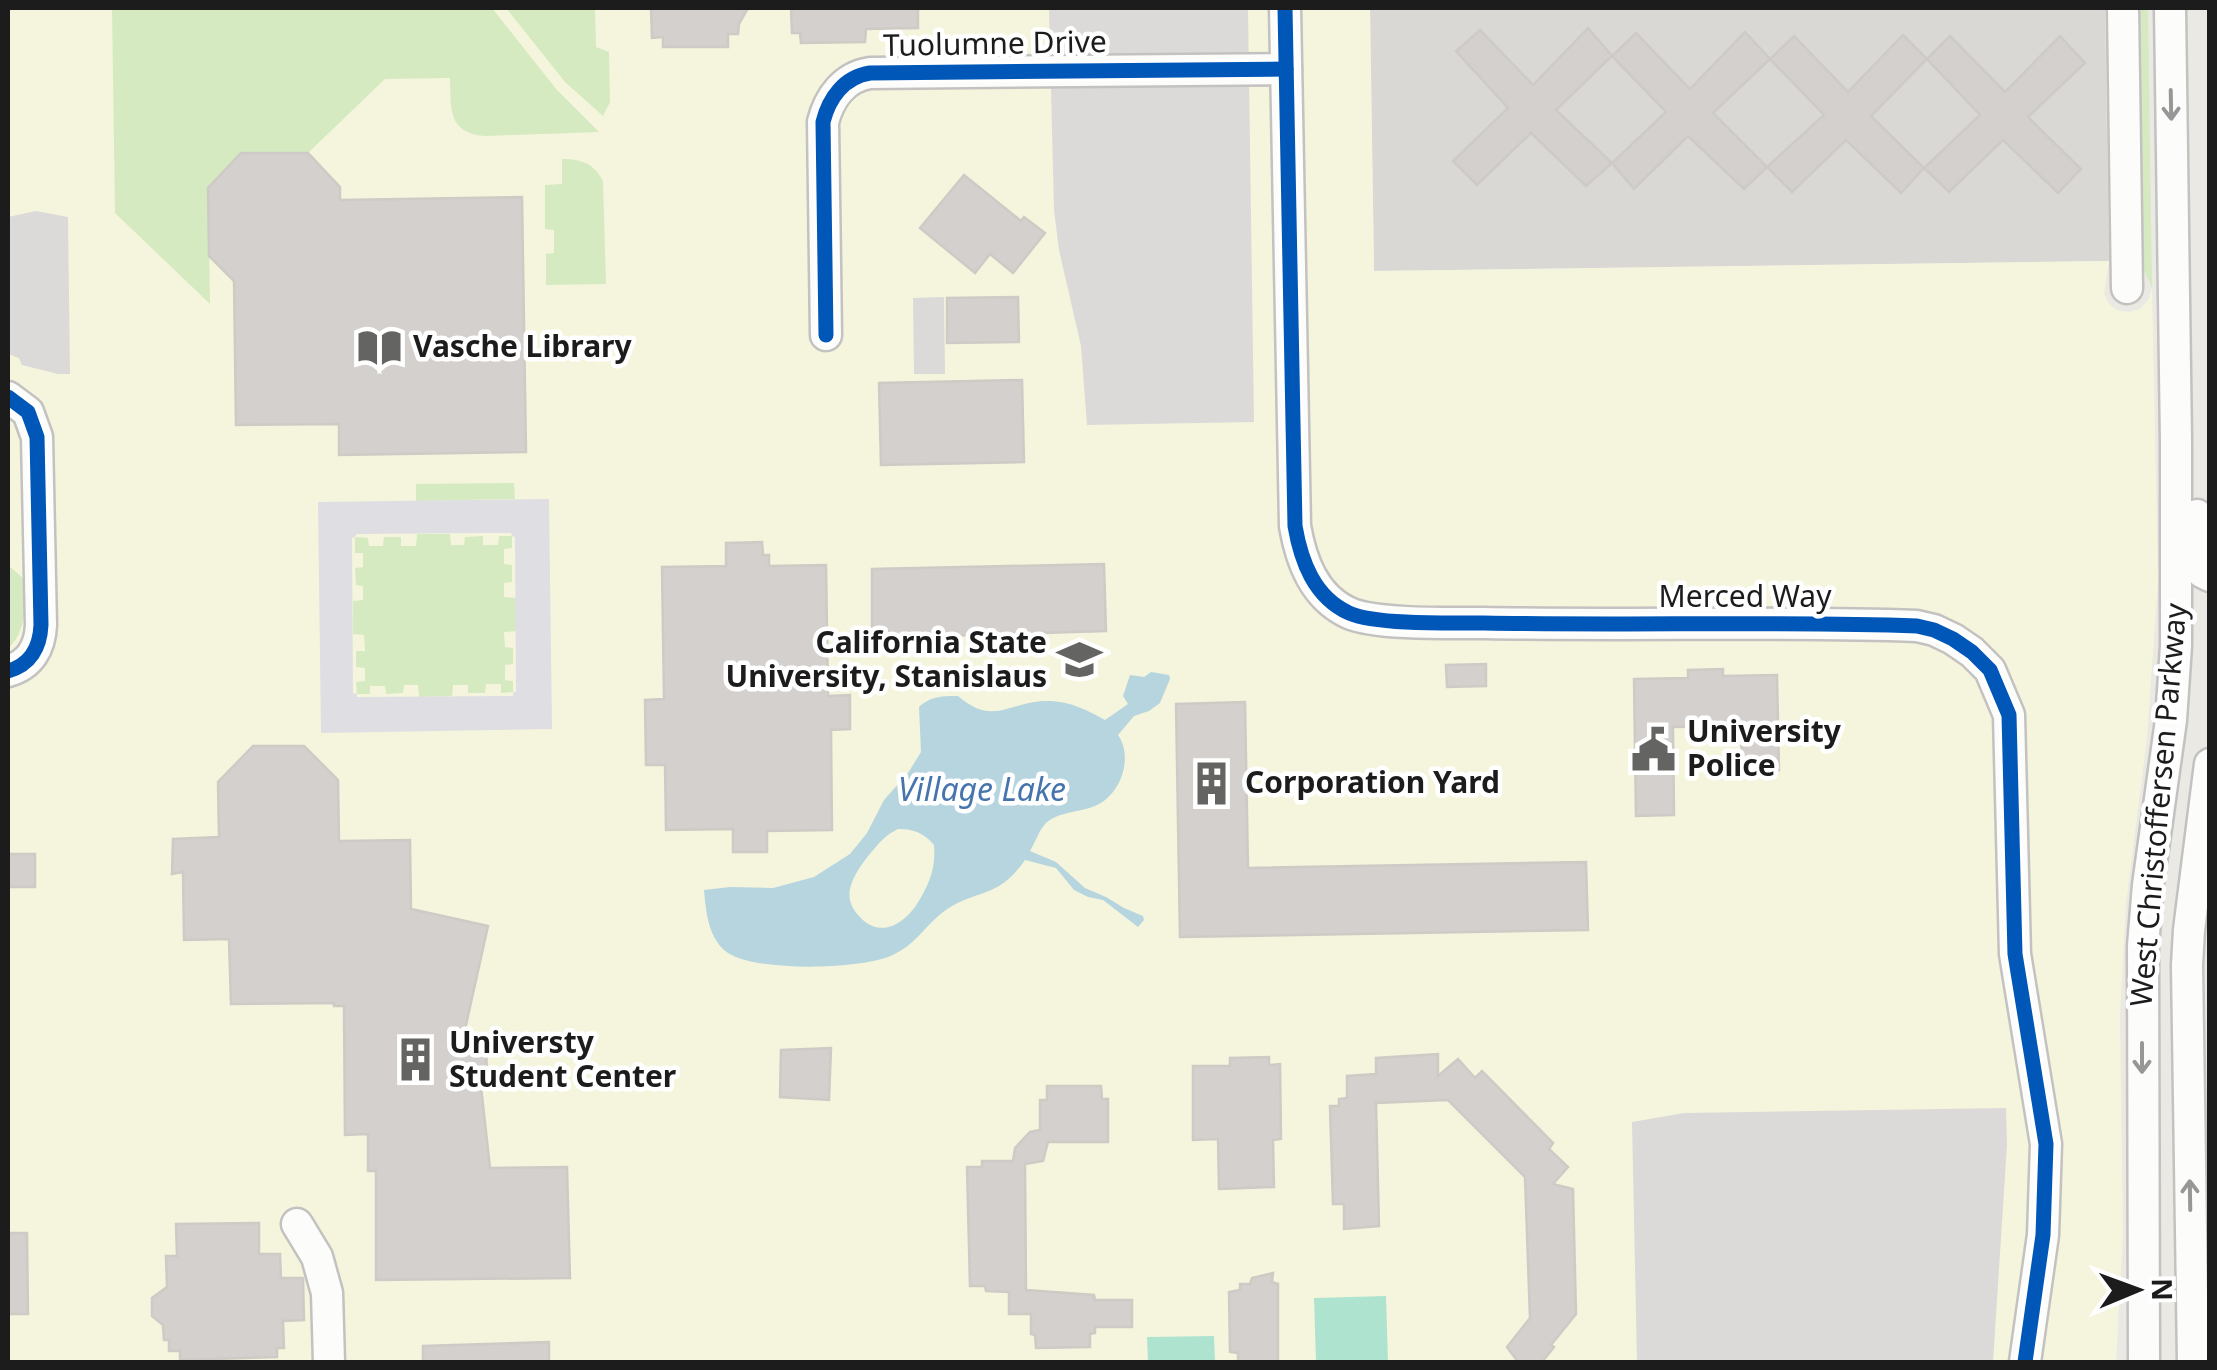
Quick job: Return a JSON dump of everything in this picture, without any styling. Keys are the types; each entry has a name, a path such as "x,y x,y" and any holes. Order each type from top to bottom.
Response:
{"street":[{"name":"Merced Way","path":"1285,8 1295,526 1300,556 1322,592 1350,613 1372,619 1917,626 1953,639 1990,670 2009,715 2014,954 2046,1144 2043,1234 2026,1362"},
{"path":"2123,8 2127,288"},
{"name":"West Christoffersen Parkway","path":"2144,1362 2144,917 2174,682 2177,618 2170,8"},
{"name":"Tuolumne Drive","path":"826,335 823,122 832,99 856,76 1286,69"},
{"path":"8,397 28,412 37,437 41,625 34,653 22,665 8,671"},
{"path":"2176,442 2194,455 2198,560 2202,572 2210,576"},
{"name":"West Christoffersen Parkway","path":"2193,1362 2187,965 2210,764"},
{"path":"297,1224 317,1257 328,1292 329,1362"}],"shaded area":[{"name":"California State University, Stanislaus","path":"8,8 1370,8 1374,271 2109,261 2104,293 2117,310 2140,309 2152,288 2158,582 2147,738 2126,904 2120,1014 2123,1234 2116,1362 8,1362"},
{"path":"1049,8 1248,8 1254,422 1087,425 1081,346 1054,210"},
{"path":"1370,8 2105,8 2109,261 1374,271"},
{"path":"36,211 68,217 70,374 22,365 19,358 8,354 8,217"},
{"path":"944,297 945,374 914,374 913,298"},
{"path":"549,499 552,729 321,733 318,502","holes":["511,533 515,537 513,696 357,697 353,693 352,538 356,534"]},
{"path":"2006,1108 1993,1362 1637,1362 1632,1122 1684,1113"}],"green space":[{"path":"112,8 492,8 557,90 599,132 473,134 457,124 454,117 450,78 385,79 308,153 241,153 208,187 210,304 115,213"},
{"path":"506,8 595,8 596,47 609,52 610,102 603,116 565,82"},
{"path":"2137,8 2148,8 2152,288 2141,263"},
{"path":"562,159 586,163 603,181 606,284 546,285 546,254 554,253 554,230 545,229 545,185 562,184"},
{"path":"514,483 515,499 416,501 416,484"},
{"path":"417,534 450,534 451,545 464,545 465,537 483,536 483,545 498,545 499,536 512,536 512,548 504,549 504,564 512,565 512,582 504,583 504,597 516,598 516,631 504,632 505,647 513,648 513,664 505,665 505,680 513,681 513,692 501,693 501,684 486,684 485,693 468,693 468,685 453,685 452,696 419,697 418,685 404,685 403,693 386,694 385,686 370,686 370,694 357,694 356,682 365,681 365,668 356,667 356,651 365,651 364,635 353,634 353,601 363,600 363,586 356,585 355,568 363,567 363,553 355,553 355,537 368,538 369,546 383,546 384,537 401,537 401,546 416,546"},
{"path":"8,565 24,579 25,599 22,625 8,649"},
{"path":"1386,1296 1388,1362 1316,1362 1314,1298"},
{"path":"1214,1336 1215,1362 1148,1362 1147,1337"}],"water":[{"name":"Village Lake","path":"1151,672 1169,675 1170,679 1160,703 1134,716 1118,735 1125,763 1114,791 1099,804 1046,823 1030,851 1056,862 1085,888 1143,916 1138,927 1103,900 1074,890 1056,868 1025,860 1005,882 954,905 905,948 873,961 807,967 760,963 728,953 716,940 709,925 704,890 773,888 814,877 850,854 921,752 919,707 923,703 937,697 958,696 971,705 993,711 1051,701 1079,707 1105,720 1128,704 1123,696 1130,675 1144,677","holes":["898,829 914,831 934,845 931,876 905,918 891,926 876,927 853,908 851,884 879,844"]}],"building":[{"path":"651,8 748,8 738,34 728,34 728,47 663,47 663,37 652,38"},
{"path":"791,8 918,8 918,28 866,29 865,42 801,43 800,33 792,33"},
{"path":"1588,28 1612,56 1556,110 1612,163 1586,186 1531,133 1477,185 1453,161 1508,108 1456,51 1480,30 1533,85"},
{"path":"1745,32 1770,59 1713,113 1767,167 1744,189 1688,136 1634,189 1612,163 1666,112 1612,56 1636,33 1690,89"},
{"path":"1903,35 1927,59 1871,116 1924,168 1901,193 1846,140 1792,192 1767,167 1824,115 1770,59 1794,36 1848,92"},
{"path":"1950,36 2005,92 2060,36 2085,63 2028,117 2081,169 2058,193 2003,140 1949,192 1924,168 1980,115 1927,59"},
{"name":"Vasche Library","path":"241,153 308,153 340,187 340,200 522,197 526,452 339,455 339,424 236,425 234,281 209,256 208,188"},
{"path":"964,175 1021,221 1024,217 1045,233 1013,273 990,254 975,273 920,228"},
{"path":"1018,297 1019,342 947,343 947,298"},
{"path":"1022,380 1024,462 881,465 879,383"},
{"path":"762,542 763,555 769,555 769,566 826,565 828,696 850,695 850,729 831,730 832,830 767,831 767,852 733,852 733,829 666,830 665,765 646,765 645,700 664,699 662,567 726,566 726,543"},
{"path":"1104,564 1106,631 872,638 872,569"},
{"path":"1486,664 1486,686 1447,687 1446,665"},
{"name":"University Police","path":"1723,669 1723,676 1777,675 1779,770 1742,771 1741,726 1673,727 1674,815 1636,816 1634,679 1688,678 1688,670"},
{"name":"Corporation Yard","path":"1245,702 1248,868 1586,862 1588,930 1180,937 1176,704"},
{"name":"Universty Student Center","path":"253,746 304,746 338,780 339,841 410,840 411,909 488,926 464,1034 486,1034 487,1086 481,1087 490,1168 567,1167 570,1278 376,1280 376,1171 368,1171 368,1134 345,1135 344,1006 231,1004 229,939 184,940 183,872 172,874 173,839 219,837 218,782"},
{"path":"8,854 35,854 35,887 8,887"},
{"path":"831,1048 829,1100 780,1097 781,1050"},
{"path":"1438,1054 1438,1076 1458,1059 1475,1078 1482,1071 1553,1143 1549,1149 1568,1167 1553,1184 1573,1189 1576,1314 1542,1362 1518,1362 1507,1347 1530,1318 1525,1177 1448,1100 1376,1103 1379,1226 1344,1229 1344,1204 1333,1204 1330,1106 1339,1106 1339,1099 1347,1098 1347,1076 1376,1074 1376,1058"},
{"path":"1269,1057 1269,1065 1280,1064 1281,1139 1273,1140 1274,1187 1219,1189 1218,1139 1193,1140 1193,1066 1230,1066 1230,1058"},
{"path":"1047,1086 1101,1086 1102,1099 1108,1099 1108,1142 1048,1142 1043,1161 1025,1164 1026,1290 1094,1295 1095,1300 1132,1300 1132,1327 1095,1327 1095,1333 1090,1334 1090,1347 1036,1348 1031,1314 1009,1314 1009,1292 970,1286 967,1167 982,1167 982,1161 1013,1161 1015,1148 1030,1132 1040,1130 1040,1100 1047,1100"},
{"path":"259,1223 259,1254 280,1254 281,1278 303,1278 304,1320 283,1321 284,1348 277,1348 277,1357 180,1360 180,1351 169,1351 163,1325 152,1316 152,1298 167,1287 166,1256 177,1256 176,1224"},
{"path":"8,1233 27,1233 28,1314 8,1314"},
{"path":"1273,1273 1272,1282 1278,1284 1278,1362 1238,1362 1238,1353 1230,1352 1229,1292 1240,1290 1240,1284 1250,1284 1252,1278"},
{"path":"549,1342 549,1362 423,1362 423,1346"}],"cycle path":[{"path":"1285,8 1295,526 1305,565 1327,598 1361,617 1415,622 1917,626 1953,639 1990,670 2009,715 2015,954 2046,1144 2043,1235 2025,1362"},
{"path":"826,335 823,122 834,97 853,79 870,73 1286,69"},
{"path":"8,397 28,412 37,437 41,625 32,654 22,665 8,671"}],"place":[{"name":"Vasche Library","path":"380,347"},
{"name":"California State University, Stanislaus","path":"1080,660"},
{"name":"University Police","path":"1654,749"},
{"name":"Corporation Yard","path":"1212,783"},
{"name":"Universty Student Center","path":"416,1060"}]}
